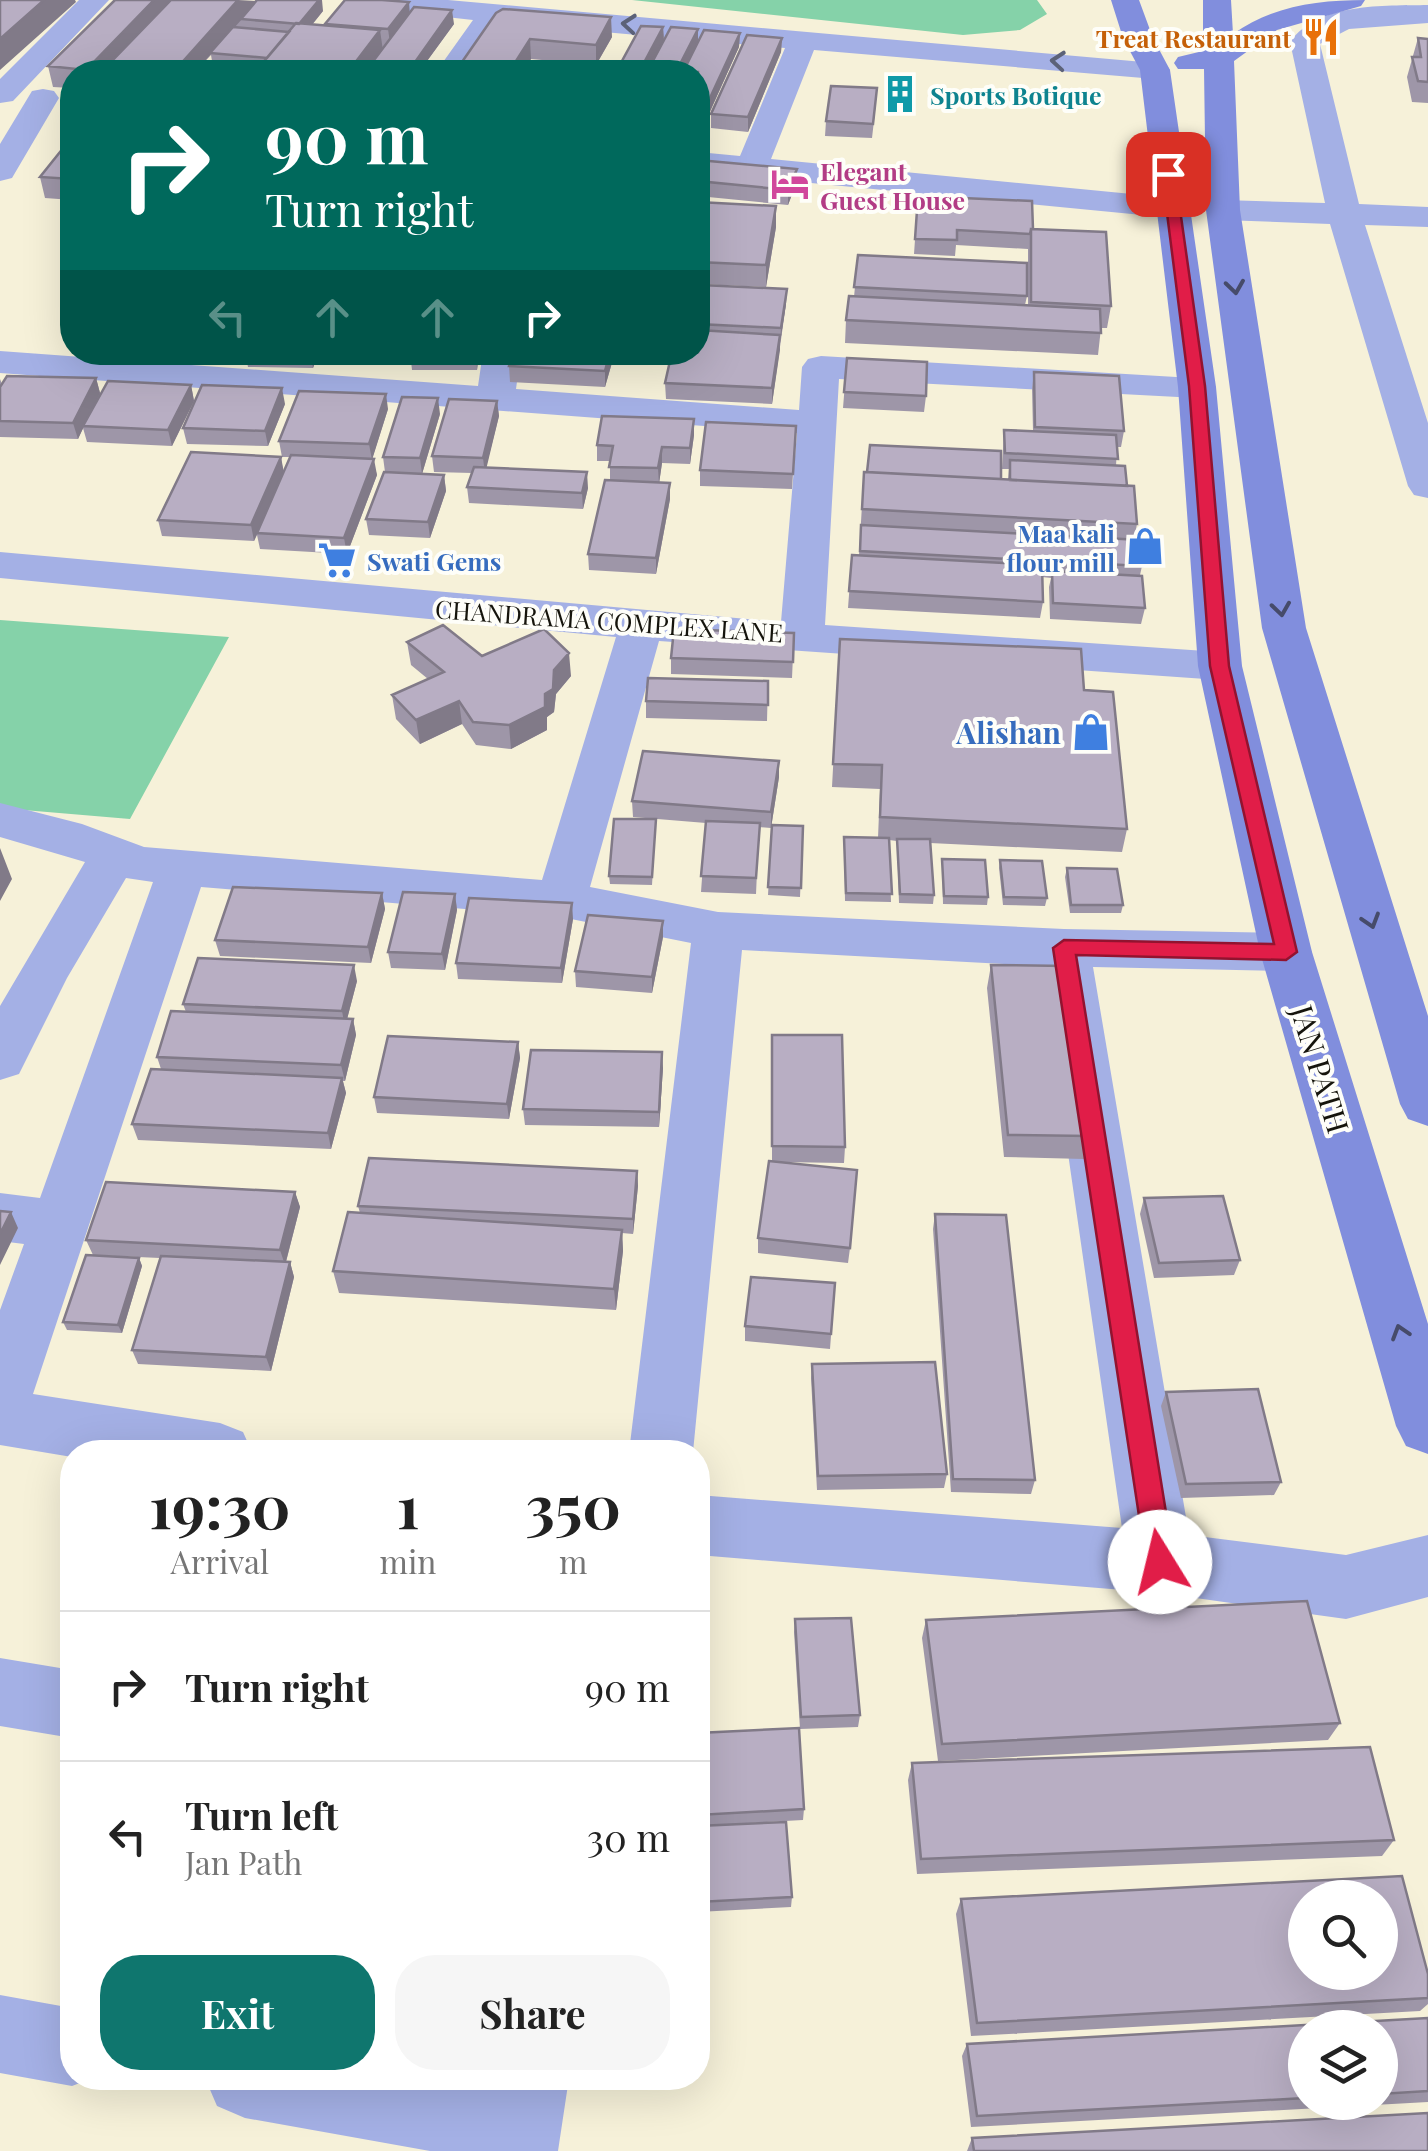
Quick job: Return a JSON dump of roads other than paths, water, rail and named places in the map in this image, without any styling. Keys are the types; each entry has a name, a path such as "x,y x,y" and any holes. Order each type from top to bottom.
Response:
{"main road":[{"path":"1218,58 1268,24 1351,0"},
{"path":"1171,24 1218,58"},
{"path":"1171,24 1218,58"},
{"name":"JAN PATH","path":"1171,24 1173,208 1197,386 1220,666 1286,952 1428,1426"},
{"path":"1218,58 1223,210 1284,628 1428,1104"}],"street":[{"path":"1,94 95,0"},
{"path":"374,0 493,14 804,38 1171,24"},
{"path":"624,0 980,26"},
{"path":"459,60 493,14"},
{"path":"1428,14 1376,16 1337,23 1312,34 1306,42 1344,213 1428,486"},
{"path":"752,167 804,38"},
{"path":"1,94 58,99"},
{"path":"0,171 58,99"},
{"path":"710,163 1173,208"},
{"path":"1223,210 1428,217"},
{"path":"0,362 60,362"},
{"path":"180,365 496,398 817,422"},
{"path":"496,398 500,365"},
{"path":"802,634 821,367 1197,386"},
{"name":"CHANDRAMA COMPLEX LANE","path":"0,565 641,626 802,634 1220,666"},
{"path":"562,899 641,626"},
{"path":"0,820 65,836 139,864 562,899 718,930 1064,948 1286,952"},
{"path":"0,1058 42,975 115,854"},
{"path":"0,1398 182,868"},
{"path":"662,1440 718,930"},
{"path":"1064,948 1160,1562"},
{"path":"0,1218 60,1225"},
{"path":"0,1417 145,1440"},
{"path":"710,1527 1160,1562 1346,1587 1428,1566"},
{"path":"0,1692 60,1702"},
{"path":"0,2034 60,2044"},
{"path":"328,2090 522,2118"}],"place":[{"name":"Treat Restaurant","path":"1321,37"},
{"name":"Sports Botique","path":"900,94"},
{"name":"Elegant Guest House","path":"790,184"},
{"name":"Maa kali flour mill","path":"1145,546"},
{"name":"Swati Gems","path":"337,560"},
{"name":"Alishan","path":"1091,732"}]}
